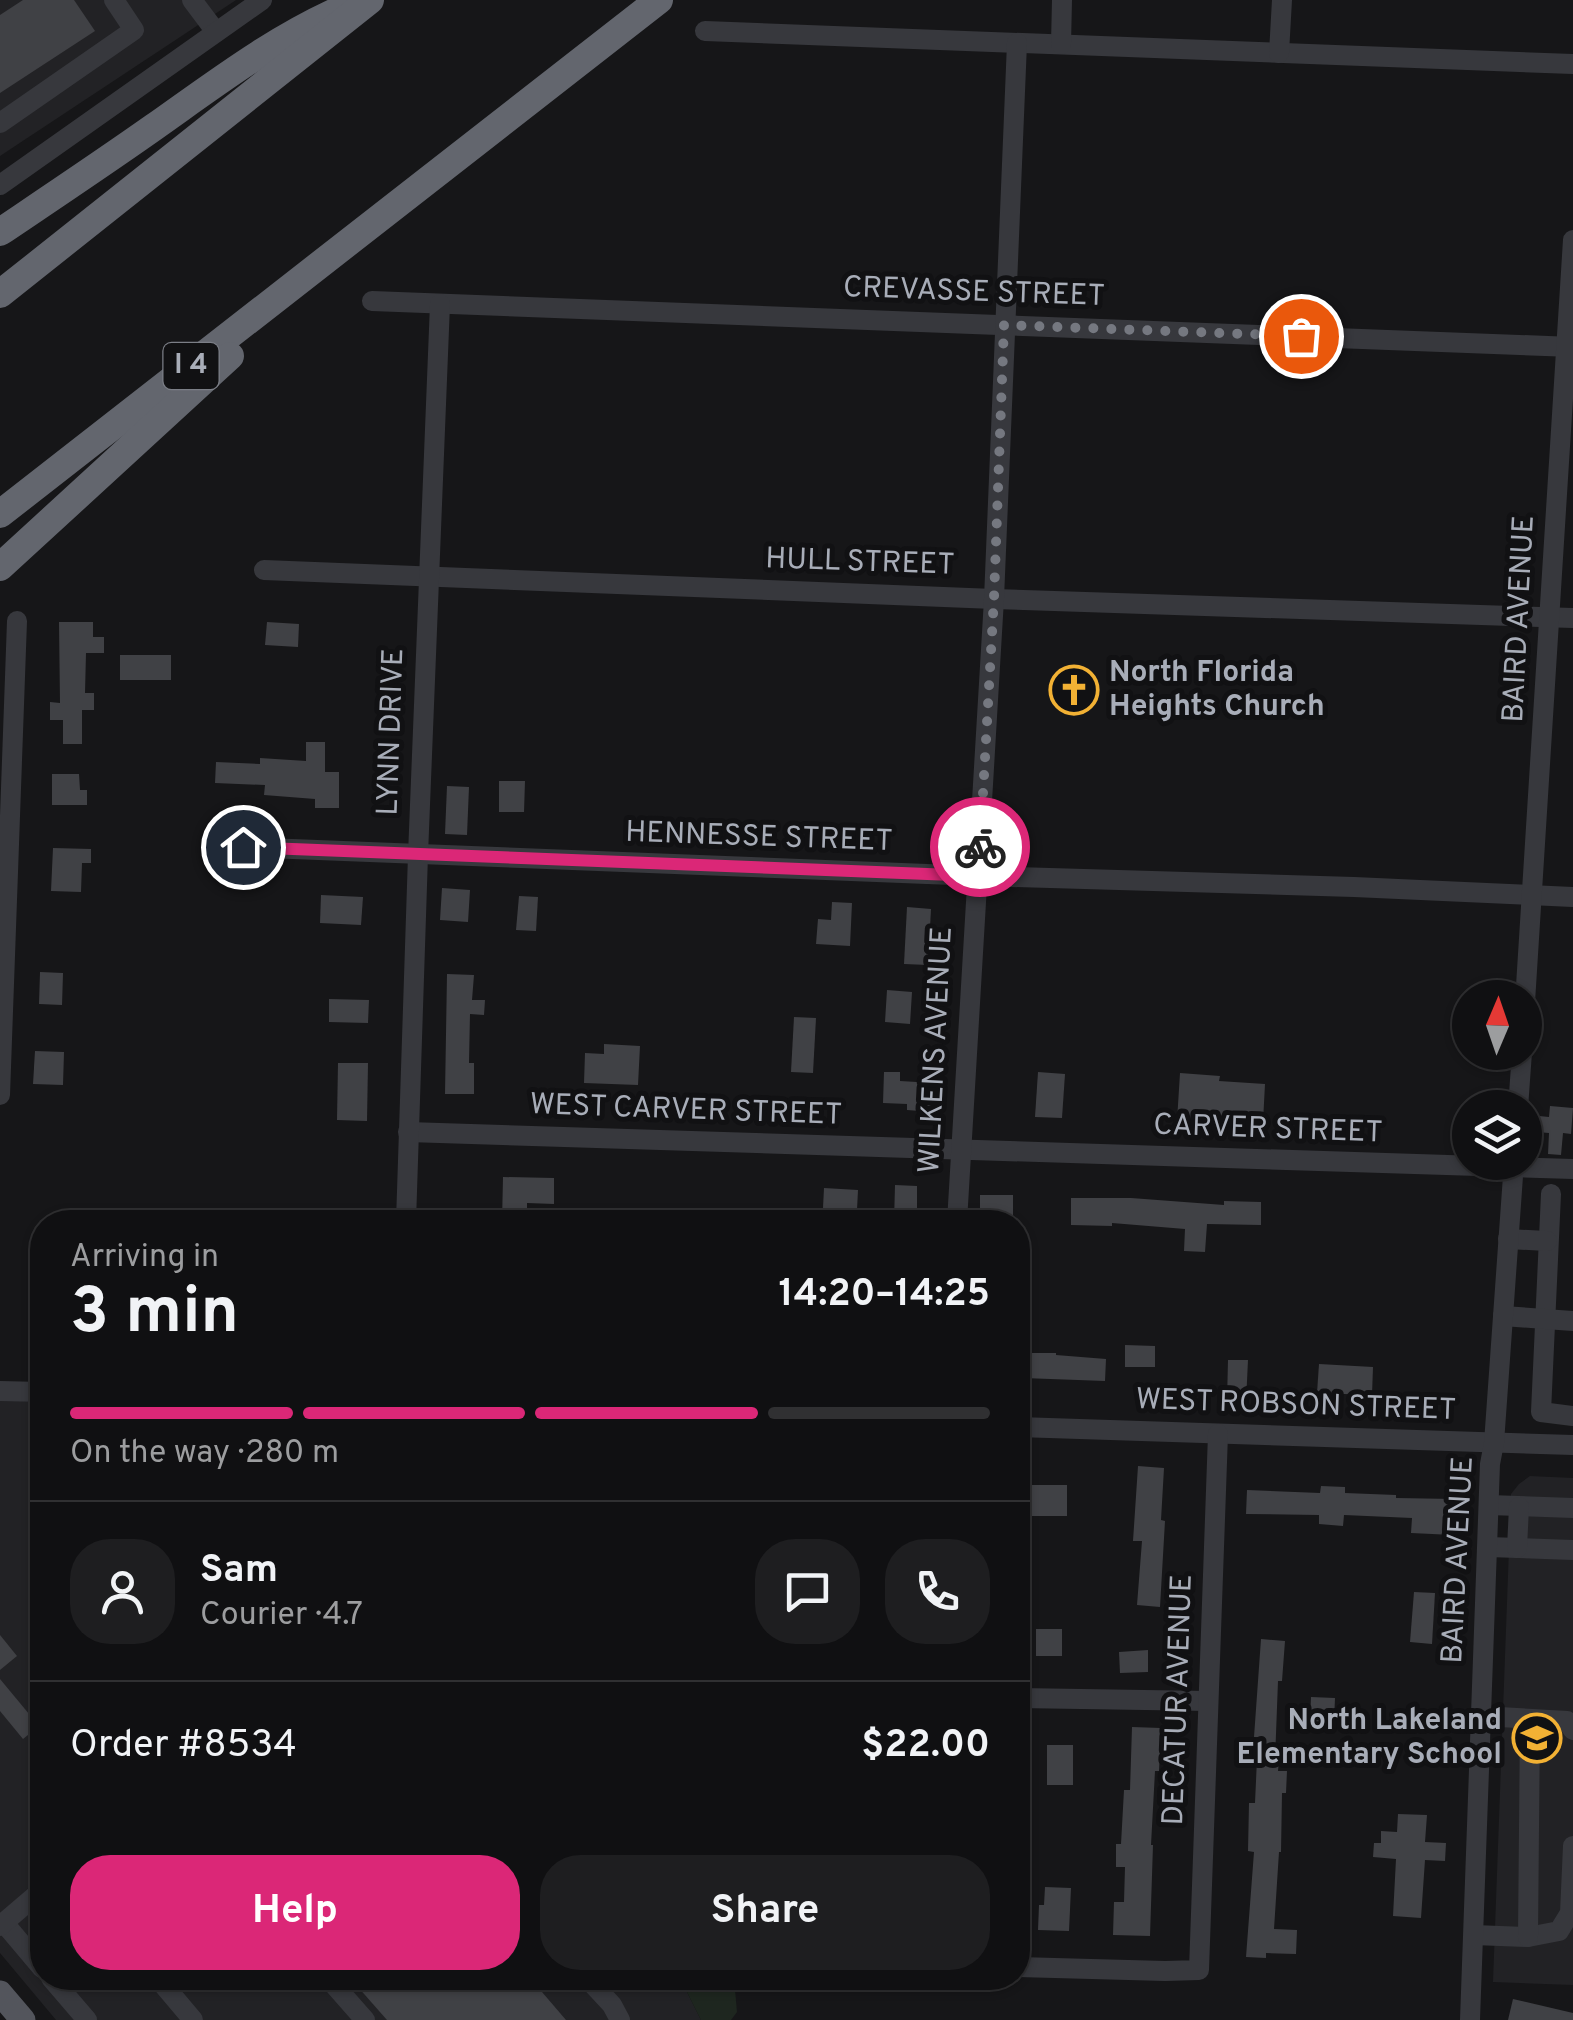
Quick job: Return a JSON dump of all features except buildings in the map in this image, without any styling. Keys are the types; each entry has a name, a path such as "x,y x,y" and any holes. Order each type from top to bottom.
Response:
{"highway":[{"path":"0,232 229,74 309,24 367,0"},
{"path":"0,294 367,0"},
{"name":"I 4","path":"0,514 659,0"},
{"path":"0,567 382,217"}],"main road":[{"path":"0,1994 23,2020"}],"street":[{"path":"0,123 134,30 114,0"},
{"path":"192,0 216,32"},
{"path":"0,185 262,0"},
{"path":"1061,44 1062,0"},
{"path":"1279,52 1282,0"},
{"path":"705,31 1573,64"},
{"name":"WILKENS AVENUE","path":"958,1210 994,598 1017,43"},
{"name":"BAIRD AVENUE","path":"1526,980 1570,347 1573,240"},
{"name":"CREVASSE STREET","path":"372,301 1570,347"},
{"name":"LYNN DRIVE","path":"406,1210 440,304"},
{"name":"HULL STREET","path":"264,570 1573,618"},
{"path":"0,1095 2,950 17,621"},
{"name":"HENNESSE STREET","path":"243,847 1573,897"},
{"name":"WEST CARVER STREET","path":"408,1132 961,1150"},
{"name":"CARVER STREET","path":"961,1150 1452,1163"},
{"name":"CARVER STREET","path":"1542,1167 1573,1169"},
{"name":"BAIRD AVENUE","path":"1470,2020 1490,1464 1513,1180"},
{"path":"1551,1194 1541,1412 1573,1416"},
{"path":"1508,1239 1547,1241"},
{"path":"1503,1316 1573,1321"},
{"path":"0,1391 30,1392"},
{"name":"WEST ROBSON STREET","path":"1030,1427 1573,1445"},
{"name":"DECATUR AVENUE","path":"1030,1967 1200,1970 1218,1434"},
{"path":"1489,1505 1573,1508"},
{"path":"1518,1548 1520,1507"},
{"path":"1488,1547 1573,1550"},
{"path":"1030,1698 1208,1701"},
{"path":"1482,1716 1567,1721 1573,1730"},
{"path":"1528,1937 1530,1719"},
{"path":"1474,1935 1528,1937 1558,1932 1570,1913 1573,1846"},
{"path":"30,1900 2,1924 30,1955"},
{"path":"61,1990 87,2020"},
{"path":"168,1990 193,2020"},
{"path":"339,1990 365,2020"},
{"path":"598,1990 620,2020"}],"shaded area":[{"path":"0,0 236,0 0,156"},
{"path":"0,1400 30,1401 30,1989 0,1953"},
{"name":"North Lakeland Elementary School","path":"1530,1476 1573,1478 1573,1985 1493,1982 1511,1494"},
{"path":"31,1990 686,1990 701,2020 56,2020"},
{"path":"686,1990 735,1990 737,2012 731,2020 701,2020"}],"way so far":[{"path":"980,847 1004,325 1301,336"}],"place":[{"name":"North Florida Heights Church","path":"1074,690"},
{"name":"North Lakeland Elementary School","path":"1537,1738"}],"route":[{"path":"243,847 978,876 980,847"}]}
